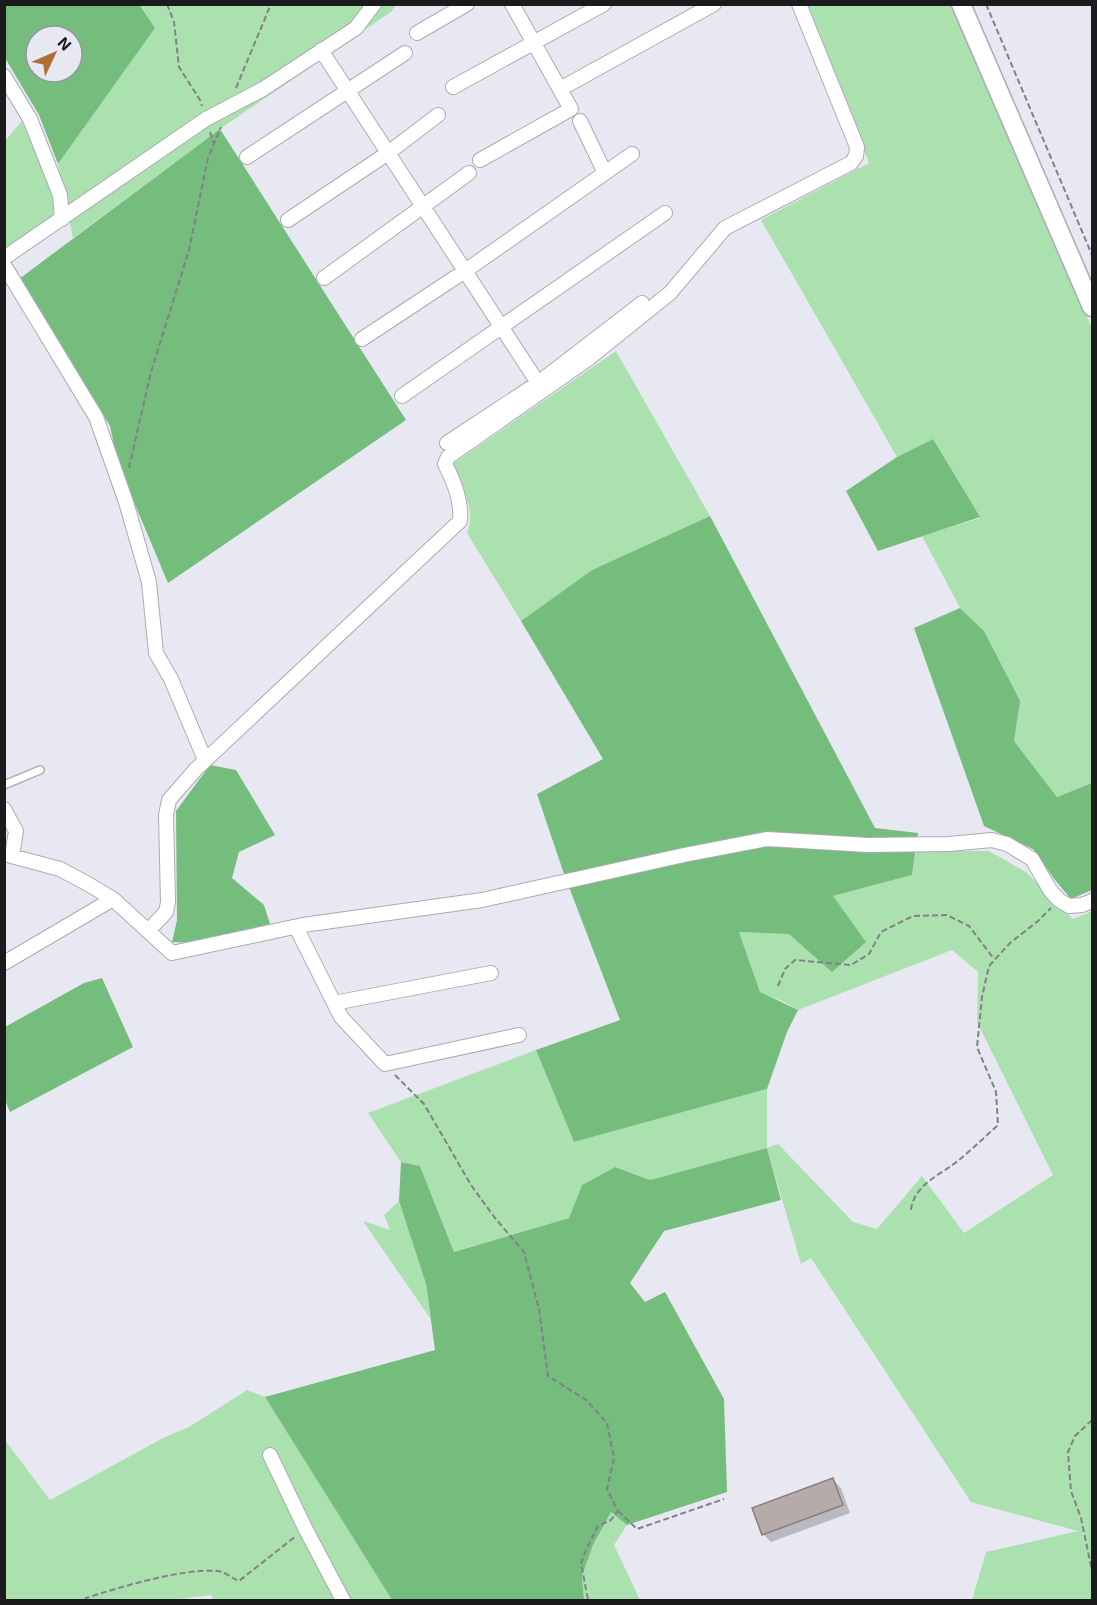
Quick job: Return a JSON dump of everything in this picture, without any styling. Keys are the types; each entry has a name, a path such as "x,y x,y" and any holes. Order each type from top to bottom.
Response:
{"street":[{"path":"4,258 206,119 263,89 356,28 374,4"},
{"path":"417,33 467,4"},
{"path":"480,160 571,109 512,4"},
{"path":"453,87 604,4"},
{"path":"560,89 714,4"},
{"path":"148,930 166,912 168,902 166,815 169,800 205,760 460,521 461,510 453,480 445,464 448,457 588,359 670,293 725,228 851,163 856,156 857,147 799,4"},
{"path":"961,4 1092,307"},
{"path":"321,50 538,383"},
{"path":"247,157 405,52"},
{"path":"4,76 30,119 60,195 62,219"},
{"path":"288,220 388,153 438,115"},
{"path":"580,121 605,173"},
{"path":"362,339 465,271 632,154"},
{"path":"324,278 469,173"},
{"path":"402,396 665,213"},
{"path":"4,265 96,417 124,495 149,582 156,653 171,679 205,760"},
{"path":"447,443 538,383 642,303"},
{"path":"4,809 16,831 8,855 60,869 113,899 172,953 296,927 482,900 767,839 868,845 949,844 992,840 1007,844 1032,860 1050,890 1059,900 1069,906 1092,901"},
{"path":"4,963 113,899"},
{"path":"296,927 341,1017 385,1064 519,1035"},
{"path":"334,1003 491,972"},
{"path":"270,1455 305,1528 344,1600"}],"lane":[{"path":"4,785 40,770"}],"path":[{"path":"167,4 174,22 178,68 200,100 214,143"},
{"path":"124,495 151,372 189,250 208,158 271,4"},
{"path":"986,4 1092,255"},
{"path":"910,1210 912,1201 932,1177 957,1162 998,1125 996,1092 977,1047 982,997 989,966 1010,943 1038,921 1059,900"},
{"path":"778,986 785,969 795,960 851,965 869,954 881,932 913,916 947,915 969,926 994,960"},
{"path":"385,1064 424,1104 471,1185 524,1252 539,1309 548,1376 586,1400 607,1423 614,1458 607,1489 618,1511 637,1529 724,1499"},
{"path":"1092,1420 1075,1436 1068,1452 1071,1491 1081,1518 1092,1571"},
{"path":"588,1600 581,1563 585,1550 598,1526 611,1520 618,1511"},
{"path":"85,1600 111,1590 187,1573 220,1571 239,1581 305,1528"}],"green space":[{"path":"185,4 185,6 188,4 396,5 391,12 220,129 73,238 58,164 155,28 141,5"},
{"path":"4,5 140,5 155,28 58,164 39,115 5,58"},
{"path":"806,5 951,5 1092,328 1092,783 1057,797 1014,741 1019,701 984,631 960,608 922,536 980,518 933,439 897,457 761,220 869,163"},
{"path":"22,121 54,202 53,219 5,250 5,141"},
{"path":"220,129 406,420 168,583 118,464 110,426 19,279"},
{"path":"616,351 710,516 592,570 521,621 467,533 470,524 469,506 451,465"},
{"path":"933,439 980,517 878,551 846,491 897,457"},
{"path":"710,516 875,828 918,833 912,875 833,896 866,942 832,972 789,934 739,932 760,992 798,1010 787,1032 767,1089 574,1142 536,1050 620,1020 564,874 537,794 603,759 521,621 592,570"},
{"path":"960,608 984,631 1020,701 1014,741 1057,797 1092,783 1092,890 1071,899 1033,849 984,826 914,628"},
{"path":"210,765 236,770 275,835 239,852 232,878 264,905 270,924 196,943 172,942 177,920 176,811"},
{"path":"916,851 989,851 1026,872 1073,919 1092,911 1092,1600 972,1600 986,1552 1078,1531 971,1502 811,1258 801,1264 767,1148 778,1144 853,1222 877,1229 922,1176 964,1233 1053,1175 977,1022 978,972 952,950 798,1010 760,993 739,932 789,934 833,896 912,875"},
{"path":"102,978 133,1047 10,1112 5,1100 5,1027 84,983"},
{"path":"536,1050 574,1142 767,1089 767,1148 650,1180 615,1167 582,1185 569,1218 454,1252 420,1166 401,1162 368,1113"},
{"path":"767,1148 781,1200 664,1231 630,1283 645,1302 665,1292 724,1399 727,1492 627,1525 611,1512 593,1545 582,1576 584,1600 392,1600 265,1397 435,1350 426,1284 399,1201 401,1162 420,1166 454,1252 569,1218 582,1185 615,1167 650,1180"},
{"path":"399,1201 426,1284 430,1318 363,1221 390,1230 384,1215"},
{"path":"247,1390 265,1397 392,1600 214,1600 211,1595 172,1600 5,1600 4,1439 50,1500 163,1438 189,1427"},
{"path":"611,1512 627,1525 614,1545 640,1600 584,1600 582,1576 593,1545"}],"building":[{"path":"833,1478 843,1505 762,1535 752,1508"}]}
